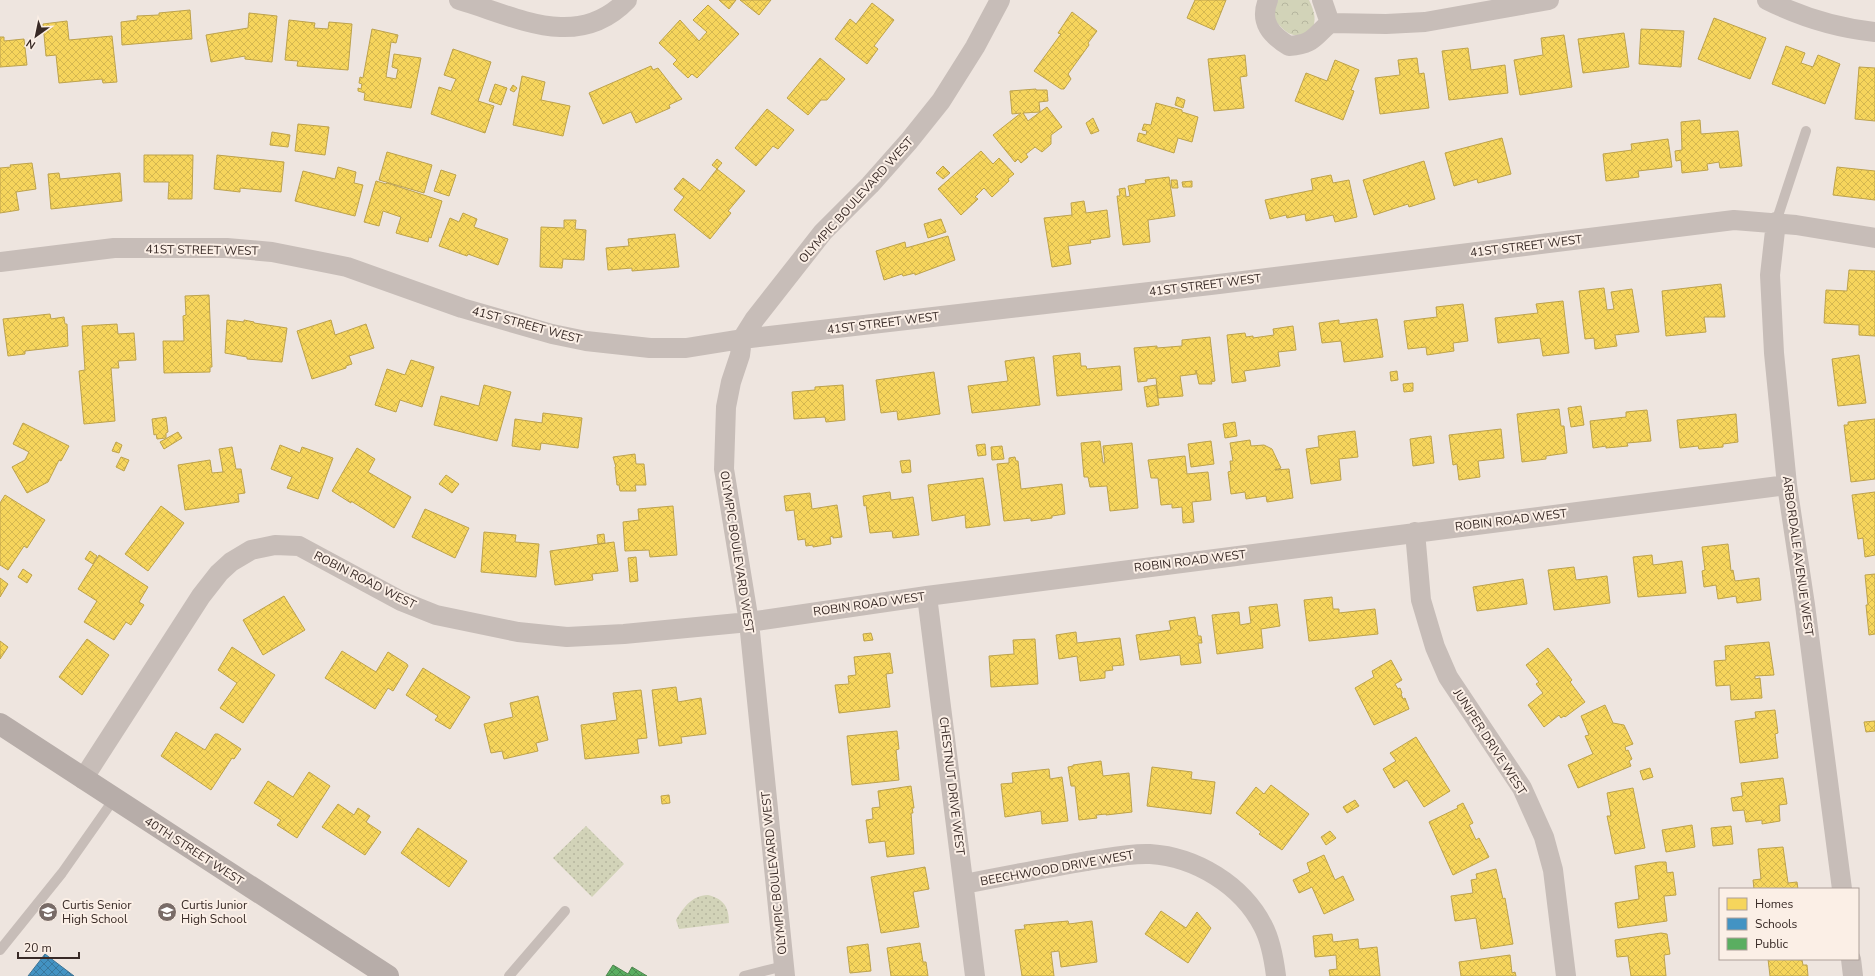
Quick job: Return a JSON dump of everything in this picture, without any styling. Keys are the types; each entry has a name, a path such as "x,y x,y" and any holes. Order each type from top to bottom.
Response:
{"street":[{"path":"459,0 535,25 558,28 582,26 603,18 627,0"},
{"name":"OLYMPIC BOULEVARD WEST","path":"784,971 749,622 724,469 726,407 742,339 754,320 823,232 870,185 909,141 941,101 974,47 1000,0"},
{"path":"1268,0 1265,11 1266,21 1271,33 1289,46 1303,45 1315,39 1330,23 1386,24 1425,22 1549,0"},
{"path":"1322,0 1330,23"},
{"path":"1767,0 1784,9 1810,18 1850,29 1875,32"},
{"name":"41ST STREET WEST","path":"0,262 114,248 227,248 272,252 347,267 462,308 552,334 586,341 650,348 686,348 742,339 1219,284 1734,220 1776,222 1875,238"},
{"name":"ARBORDALE AVENUE WEST","path":"1776,222 1770,275 1774,353 1787,485 1805,605 1842,888"},
{"name":"ROBIN ROAD WEST","path":"83,779 201,596 219,573 231,562 251,550 275,545 299,546 401,601 436,615 518,632 567,637 624,634 749,622 927,596 1787,485"},
{"name":"JUNIPER DRIVE WEST","path":"1415,532 1422,600 1438,653 1448,677 1469,711 1501,755 1522,788 1544,837 1553,870 1566,976"},
{"name":"CHESTNUT DRIVE WEST","path":"927,596 975,976"},
{"name":"40TH STREET WEST","path":"0,724 388,976"},
{"name":"BEECHWOOD DRIVE WEST","path":"964,884 1128,854 1170,856 1190,863 1215,876 1233,888 1247,902 1263,926 1268,938 1276,976"},
{"path":"1851,960 1853,976"}],"lane":[{"path":"1776,222 1806,131"},
{"path":"0,950 62,873 114,799"},
{"path":"509,976 565,911"},
{"path":"744,976 784,971"}],"green space":[{"path":"1278,0 1309,0 1313,9 1315,20 1311,33 1298,35 1290,34 1274,20 1275,6"},
{"path":"586,826 624,864 592,897 553,858"},
{"path":"708,895 722,901 727,908 729,923 679,929 676,920 685,907 693,900"}],"building: Homes":[{"path":"719,0 736,0 729,9"},
{"path":"740,0 771,0 759,15"},
{"path":"1195,0 1226,0 1214,30 1187,18"},
{"path":"872,3 894,20 874,46 878,49 867,64 835,39 850,19 856,24"},
{"path":"708,5 739,34 697,78 692,74 688,78 673,64 677,60 659,43 680,20 699,41 707,32 693,20"},
{"path":"190,10 192,39 122,45 121,22 137,20 137,16 159,15 159,13"},
{"path":"1072,12 1097,31 1068,74 1071,79 1064,89 1061,89 1034,71 1061,34 1058,33"},
{"path":"249,13 277,16 272,62 245,59 245,56 211,62 206,35 248,28"},
{"path":"1714,18 1766,38 1750,79 1698,59"},
{"path":"289,20 315,23 314,28 328,29 329,22 352,24 348,70 297,66 298,61 285,60"},
{"path":"67,21 69,40 112,36 117,82 103,83 102,79 59,83 56,55 46,56 43,24"},
{"path":"372,29 398,35 396,43 391,42 386,77 396,79 398,69 392,67 394,54 421,58 411,108 364,100 365,93 358,91 358,88 361,89 362,84 359,83 360,77 363,78"},
{"path":"1641,29 1684,31 1681,67 1639,64"},
{"path":"1624,33 1629,67 1583,73 1578,39"},
{"path":"1564,35 1572,87 1520,95 1514,60 1543,55 1541,38"},
{"path":"0,37 4,37 4,41 24,39 27,65 0,67"},
{"path":"1786,46 1805,53 1801,63 1813,67 1818,55 1840,64 1825,104 1772,84"},
{"path":"1468,48 1471,70 1505,65 1508,93 1449,100 1442,51"},
{"path":"453,49 491,62 478,101 494,106 485,133 431,114 439,87 451,91 456,79 444,75"},
{"path":"1245,55 1247,76 1240,77 1244,108 1214,111 1208,59"},
{"path":"820,58 845,79 827,100 821,100 808,115 787,98"},
{"path":"1417,58 1419,74 1424,73 1429,108 1380,114 1375,78 1400,75 1398,60"},
{"path":"1335,60 1359,70 1351,90 1354,91 1343,120 1295,101 1306,73 1327,81"},
{"path":"651,66 653,70 658,68 682,99 669,105 670,108 636,123 631,112 603,124 589,93"},
{"path":"1859,67 1875,68 1875,121 1855,119"},
{"path":"522,76 545,82 541,100 570,106 563,136 513,125"},
{"path":"495,84 507,88 501,105 489,101"},
{"path":"513,85 517,88 514,92 510,90"},
{"path":"1036,89 1047,90 1048,101 1039,102 1040,112 1023,113 1028,121 1047,107 1062,127 1051,135 1051,144 1042,152 1035,147 1026,154 1028,157 1021,163 1018,159 1015,162 993,135 1021,113 1012,114 1010,91"},
{"path":"1177,97 1185,100 1183,108 1175,105"},
{"path":"1156,103 1182,110 1182,112 1198,117 1192,142 1178,138 1174,153 1137,141 1139,133 1146,135 1147,131 1142,130 1144,124 1151,125"},
{"path":"767,109 794,130 778,149 773,146 756,166 735,148"},
{"path":"1093,118 1099,131 1091,134 1086,123"},
{"path":"1700,120 1701,134 1738,131 1742,166 1720,168 1719,162 1707,164 1708,170 1682,173 1681,160 1676,161 1675,151 1682,150 1681,122"},
{"path":"298,124 329,127 325,155 295,151"},
{"path":"272,132 290,135 288,147 270,145"},
{"path":"1502,138 1511,174 1478,183 1477,179 1454,186 1445,153"},
{"path":"1668,139 1672,167 1638,171 1639,177 1606,181 1603,154 1632,150 1631,144"},
{"path":"981,151 993,164 999,158 1014,174 1008,179 1009,181 992,197 984,188 975,197 978,199 961,215 938,189"},
{"path":"387,152 432,165 424,193 379,180"},
{"path":"144,155 193,155 192,199 168,199 169,182 144,182"},
{"path":"217,155 284,162 281,192 240,188 240,192 214,189"},
{"path":"717,159 722,163 717,169 712,165"},
{"path":"1424,161 1435,199 1409,207 1408,204 1374,215 1363,180"},
{"path":"32,163 36,189 16,192 19,210 0,213 0,168 11,167 10,165"},
{"path":"943,166 950,173 943,179 936,173"},
{"path":"338,167 356,172 354,183 363,185 355,216 295,201 303,171 335,179"},
{"path":"1837,167 1875,171 1875,200 1833,195"},
{"path":"717,169 745,191 728,211 731,213 710,239 674,210 684,197 674,189 683,178 700,191"},
{"path":"441,170 456,175 449,196 434,191"},
{"path":"59,173 60,179 120,173 122,201 51,209 48,174"},
{"path":"1331,175 1333,183 1349,180 1357,217 1335,222 1333,215 1306,221 1305,214 1287,218 1286,215 1270,219 1265,200 1313,190 1311,179"},
{"path":"1169,177 1175,216 1148,220 1150,242 1123,245 1117,196 1120,196 1119,189 1125,188 1126,197 1130,196 1128,186 1146,183 1145,180"},
{"path":"1171,180 1177,180 1178,188 1172,188"},
{"path":"376,181 387,183 442,201 431,238 429,237 428,242 396,233 401,217 383,211 379,226 364,222"},
{"path":"1192,181 1192,187 1183,187 1182,182"},
{"path":"1084,201 1086,213 1107,210 1110,237 1090,240 1091,243 1068,246 1071,264 1052,267 1044,218 1072,215 1071,203"},
{"path":"463,213 477,219 474,227 508,239 498,265 468,254 467,256 439,246 450,218 459,222"},
{"path":"941,219 946,232 928,238 924,224"},
{"path":"564,220 576,220 575,229 586,230 584,260 563,259 562,268 540,267 541,227 564,228"},
{"path":"675,234 679,267 632,271 632,268 608,270 606,248 629,246 628,239"},
{"path":"948,236 955,260 915,275 915,273 903,276 902,274 884,280 876,251 905,242 906,248"},
{"path":"1849,270 1875,271 1875,336 1859,335 1859,325 1824,323 1826,290 1847,291"},
{"path":"1721,284 1725,317 1704,317 1706,332 1666,336 1662,291"},
{"path":"1604,288 1607,310 1614,309 1611,292 1632,289 1639,332 1615,335 1617,346 1595,349 1594,338 1585,339 1579,291"},
{"path":"209,295 212,367 210,367 210,372 164,373 163,341 184,341 183,316 186,315 185,296"},
{"path":"1563,301 1569,353 1543,356 1540,338 1498,343 1495,318 1538,313 1536,304"},
{"path":"1463,304 1468,341 1453,343 1454,351 1427,355 1426,347 1408,349 1404,321 1437,317 1436,307"},
{"path":"50,314 51,319 64,317 65,324 67,324 68,346 25,351 25,354 8,356 3,319"},
{"path":"1377,319 1383,357 1344,362 1341,341 1322,343 1319,323 1339,320 1339,324"},
{"path":"227,320 244,322 244,320 287,328 282,362 247,359 247,357 225,353"},
{"path":"331,320 335,335 366,324 374,348 349,356 352,364 346,366 346,368 312,379 297,331"},
{"path":"117,324 118,334 134,333 136,360 118,361 119,368 111,368 115,421 84,424 79,371 85,370 82,326"},
{"path":"1293,326 1296,350 1278,352 1280,366 1244,371 1246,381 1232,383 1227,335 1245,333 1246,337 1253,336 1253,338 1274,335 1273,329"},
{"path":"1210,337 1215,381 1211,382 1212,384 1199,384 1196,370 1196,374 1180,376 1183,396 1158,398 1156,378 1138,382 1134,348 1182,346 1182,340"},
{"path":"1080,353 1081,366 1086,366 1087,369 1120,366 1122,390 1057,396 1053,356"},
{"path":"1859,355 1866,403 1838,406 1832,359"},
{"path":"1034,357 1040,405 972,413 968,386 1008,381 1005,361"},
{"path":"411,360 434,367 422,407 400,400 396,412 375,405 387,369 405,375"},
{"path":"1397,371 1398,380 1391,381 1390,372"},
{"path":"934,372 940,414 898,420 897,411 881,413 876,380"},
{"path":"1413,383 1413,391 1404,392 1403,384"},
{"path":"484,385 511,392 497,441 434,425 441,396 479,406"},
{"path":"843,385 845,420 826,422 825,417 794,419 792,392 815,390 815,387"},
{"path":"1156,385 1159,405 1147,407 1144,387"},
{"path":"1581,406 1584,425 1571,427 1568,408"},
{"path":"1559,409 1561,426 1564,426 1567,453 1546,456 1546,459 1522,462 1517,414"},
{"path":"1647,410 1651,441 1627,443 1628,446 1606,448 1606,446 1593,448 1590,421 1626,417 1626,412"},
{"path":"543,413 582,418 578,448 541,443 540,450 512,446 515,419 542,423"},
{"path":"1736,414 1738,442 1723,444 1723,447 1699,449 1698,446 1680,448 1677,420"},
{"path":"166,417 168,432 166,433 166,438 157,439 156,434 154,435 152,419"},
{"path":"1875,419 1875,479 1851,482 1844,425 1848,425 1848,422"},
{"path":"1235,422 1237,436 1225,438 1223,424"},
{"path":"23,423 69,446 61,461 59,460 48,482 27,493 12,467 25,460 29,452 13,444"},
{"path":"1501,429 1504,458 1478,461 1480,477 1459,480 1457,464 1453,465 1449,435"},
{"path":"1355,431 1358,457 1339,459 1341,480 1311,484 1306,449 1319,447 1318,436"},
{"path":"178,432 182,438 164,449 160,442"},
{"path":"1431,436 1434,463 1413,466 1410,439"},
{"path":"1250,440 1251,446 1264,445 1272,449 1281,468 1275,470 1289,469 1293,498 1267,502 1266,496 1246,499 1245,492 1231,494 1228,472 1231,471 1230,461 1233,461 1230,443"},
{"path":"1100,441 1103,463 1105,463 1103,446 1132,443 1138,508 1110,511 1107,486 1090,487 1088,477 1084,477 1081,443"},
{"path":"1211,441 1214,464 1191,467 1188,444"},
{"path":"116,442 122,445 119,453 112,451"},
{"path":"985,444 986,455 978,456 976,445"},
{"path":"280,445 300,453 302,447 333,458 318,499 287,488 292,477 271,469"},
{"path":"1002,446 1004,459 992,460 991,447"},
{"path":"232,447 236,469 241,469 245,493 238,494 239,502 185,510 178,465 210,460 212,473 223,472 219,449"},
{"path":"357,448 375,459 368,472 411,497 394,528 332,491"},
{"path":"635,454 636,464 644,464 646,485 635,485 636,491 620,491 619,485 617,485 616,467 613,457"},
{"path":"1185,456 1187,474 1208,472 1211,500 1192,502 1194,522 1183,523 1182,507 1172,508 1172,504 1161,505 1158,478 1151,478 1148,460"},
{"path":"121,457 129,460 124,471 116,467"},
{"path":"1015,457 1016,461 1018,461 1021,489 1062,484 1065,514 1052,516 1052,518 1031,521 1031,518 1004,521 997,464 1009,463 1009,458"},
{"path":"910,460 911,472 902,473 900,461"},
{"path":"446,475 459,484 452,493 439,484"},
{"path":"983,478 990,525 966,528 965,515 932,521 928,485"},
{"path":"890,492 891,500 913,497 919,535 893,538 892,531 870,533 866,505 864,506 863,496"},
{"path":"1875,492 1875,555 1865,557 1863,538 1858,539 1852,495"},
{"path":"810,493 812,509 837,505 842,537 830,537 831,544 813,547 813,545 806,546 805,539 798,540 794,510 786,511 784,496"},
{"path":"5,495 45,520 27,548 24,546 8,570 0,565 0,503"},
{"path":"161,506 184,523 148,571 125,554"},
{"path":"673,506 677,555 650,557 649,550 625,551 623,522 639,520 638,509"},
{"path":"425,509 469,528 455,558 412,537"},
{"path":"484,532 516,535 515,542 539,544 536,577 481,572"},
{"path":"604,534 605,543 598,544 597,535"},
{"path":"614,542 618,571 592,574 593,580 555,585 550,551"},
{"path":"1728,544 1731,571 1733,570 1735,581 1759,578 1761,600 1737,603 1736,596 1718,599 1716,585 1704,587 1702,571 1705,570 1702,547"},
{"path":"90,551 97,556 93,564 85,559"},
{"path":"99,555 148,587 139,602 144,605 131,625 126,622 114,640 84,622 97,601 78,589"},
{"path":"1652,555 1653,565 1682,561 1686,593 1638,597 1633,557"},
{"path":"636,557 638,581 630,582 628,558"},
{"path":"1574,567 1576,580 1607,576 1610,603 1554,610 1548,570"},
{"path":"23,569 32,575 27,583 18,577"},
{"path":"1875,574 1875,634 1869,635 1865,575"},
{"path":"0,578 8,584 0,597"},
{"path":"1523,579 1527,604 1477,611 1473,587"},
{"path":"284,596 305,630 263,655 243,620"},
{"path":"1332,597 1333,609 1339,609 1339,613 1375,609 1378,634 1309,641 1304,600"},
{"path":"1277,604 1280,626 1261,629 1263,648 1217,654 1212,615 1239,612 1240,625 1251,623 1249,607"},
{"path":"1195,617 1198,636 1201,636 1202,643 1198,643 1201,663 1181,665 1180,655 1140,660 1136,635 1171,630 1169,621"},
{"path":"1076,632 1077,643 1120,638 1124,665 1112,666 1113,670 1105,671 1105,678 1080,681 1077,656 1059,659 1056,635"},
{"path":"871,633 873,640 864,641 863,634"},
{"path":"87,639 109,655 82,695 59,677"},
{"path":"1035,639 1038,684 991,687 989,656 1014,654 1013,640"},
{"path":"0,641 8,647 0,659"},
{"path":"1769,642 1774,675 1755,676 1755,679 1760,678 1762,698 1731,700 1730,685 1716,686 1714,661 1726,660 1725,646"},
{"path":"232,647 275,675 243,723 220,708 237,683 218,670"},
{"path":"1548,648 1572,680 1570,682 1585,702 1565,717 1564,716 1561,718 1559,715 1544,727 1528,705 1543,693 1536,684 1539,682 1526,665"},
{"path":"342,651 376,672 388,652 408,666 393,691 388,688 375,709 325,678"},
{"path":"890,653 893,673 886,674 890,707 839,713 835,685 849,684 848,676 856,675 854,657"},
{"path":"1391,660 1402,680 1395,684 1398,689 1400,688 1403,699 1405,698 1409,709 1374,725 1355,688 1374,677 1372,671"},
{"path":"423,668 470,697 450,729 435,720 438,716 406,695"},
{"path":"676,687 678,702 701,698 706,734 681,737 682,743 659,746 652,690"},
{"path":"641,690 647,738 637,739 639,753 585,759 581,725 617,720 613,693"},
{"path":"538,696 548,740 536,743 538,751 504,759 502,751 491,753 484,724 513,717 510,703"},
{"path":"1605,705 1613,723 1624,725 1633,744 1625,747 1632,759 1629,761 1631,766 1578,788 1568,765 1593,754 1585,736 1589,735 1581,716"},
{"path":"1775,710 1778,733 1775,734 1778,758 1740,763 1735,721 1756,718 1755,712"},
{"path":"1875,721 1875,731 1866,732 1864,722"},
{"path":"897,731 899,749 896,750 899,780 852,785 847,736"},
{"path":"176,732 205,750 215,734 218,734 241,749 234,759 232,758 211,790 161,756"},
{"path":"1416,737 1450,791 1424,807 1407,780 1394,788 1383,769 1396,761 1390,753"},
{"path":"1101,761 1103,776 1129,773 1132,812 1096,815 1097,818 1079,820 1075,786 1071,786 1068,767"},
{"path":"1152,767 1192,772 1191,779 1215,782 1211,814 1147,806"},
{"path":"1650,768 1653,777 1643,780 1640,771"},
{"path":"1049,769 1050,779 1062,777 1068,821 1042,824 1041,811 1005,817 1001,784 1013,783 1012,773"},
{"path":"309,772 330,786 297,838 277,825 281,820 254,803 268,781 293,797"},
{"path":"1783,778 1787,804 1779,805 1780,821 1762,824 1762,820 1746,822 1744,810 1733,811 1731,798 1743,796 1741,783"},
{"path":"1271,785 1309,814 1282,850 1259,834 1261,832 1236,813 1256,787 1264,794"},
{"path":"911,786 914,808 912,808 913,813 911,813 914,854 887,857 885,841 869,843 866,820 873,819 872,808 880,807 878,791"},
{"path":"1633,788 1645,848 1615,854 1607,816 1611,816 1607,793"},
{"path":"669,795 670,803 662,804 661,796"},
{"path":"1355,800 1359,806 1347,813 1343,807"},
{"path":"1463,803 1473,823 1469,825 1476,840 1479,838 1489,857 1453,875 1429,822 1458,808 1457,806"},
{"path":"338,804 354,815 358,808 370,816 366,822 381,832 365,855 322,827"},
{"path":"1692,825 1695,847 1666,852 1662,830"},
{"path":"1731,826 1733,844 1713,846 1711,828"},
{"path":"418,828 467,861 449,887 401,853"},
{"path":"1330,831 1336,838 1326,845 1321,837"},
{"path":"1783,847 1788,883 1797,882 1798,888 1754,888 1753,880 1761,879 1758,849"},
{"path":"1324,855 1335,880 1343,876 1354,900 1324,914 1312,887 1299,893 1293,880 1310,872 1307,863"},
{"path":"1666,862 1667,873 1673,872 1676,895 1664,896 1667,921 1618,928 1615,903 1639,899 1635,866"},
{"path":"925,867 929,889 913,892 919,927 881,933 871,877"},
{"path":"1496,869 1503,899 1505,898 1513,944 1481,949 1476,918 1455,921 1451,896 1473,893 1471,880 1477,879 1476,874"},
{"path":"1161,911 1186,928 1197,912 1211,928 1188,963 1145,934"},
{"path":"1068,921 1069,924 1092,921 1097,962 1061,967 1059,951 1051,952 1054,976 1022,976 1015,930 1025,929 1024,925"},
{"path":"1661,933 1667,934 1670,954 1664,955 1666,976 1631,976 1628,956 1617,957 1615,940"},
{"path":"1332,934 1333,942 1358,939 1359,949 1377,947 1380,976 1330,976 1329,970 1337,969 1336,955 1315,957 1313,936"},
{"path":"920,943 923,962 926,962 928,976 891,976 887,948"},
{"path":"868,944 871,971 850,973 847,947"},
{"path":"1510,955 1512,973 1515,972 1516,976 1461,976 1459,962"},
{"path":"1768,960 1802,960 1803,965 1807,965 1808,976 1770,976"}],"building: Schools":[{"path":"45,954 74,976 28,976"}],"building: Public":[{"path":"613,965 628,974 632,967 647,976 606,976"}],"place":[{"name":"Curtis Senior High School","path":"48,912"},
{"name":"Curtis Junior High School","path":"167,912"}]}
